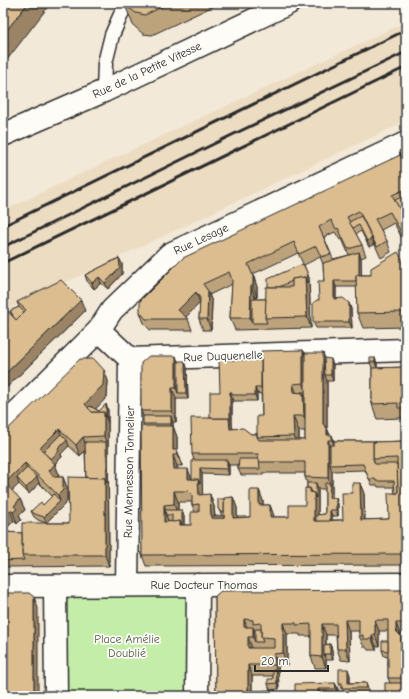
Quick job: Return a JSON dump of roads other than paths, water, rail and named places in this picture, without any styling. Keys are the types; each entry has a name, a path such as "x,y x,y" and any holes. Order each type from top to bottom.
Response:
{"street":[{"name":"Rue de la Petite Vitesse","path":"3,136 104,91 289,3"},
{"name":"Rue Lesage","path":"3,426 100,330 112,310 170,254 406,143"},
{"path":"100,330 130,359"},
{"name":"Rue Duquenelle","path":"130,359 406,350"},
{"name":"Rue Mennesson Tonnelier","path":"127,585 130,359"},
{"name":"Rue Docteur Thomas","path":"3,586 406,584"},
{"path":"197,696 198,585"},
{"path":"55,586 56,696"}],"lane":[{"path":"104,91 105,63 112,35 126,3"}],"railway":[{"path":"3,226 406,30"},
{"path":"3,247 406,52"},
{"path":"3,263 406,67"}],"park label":[{"name":"Place Amélie Doublié","path":"127,646"}]}
